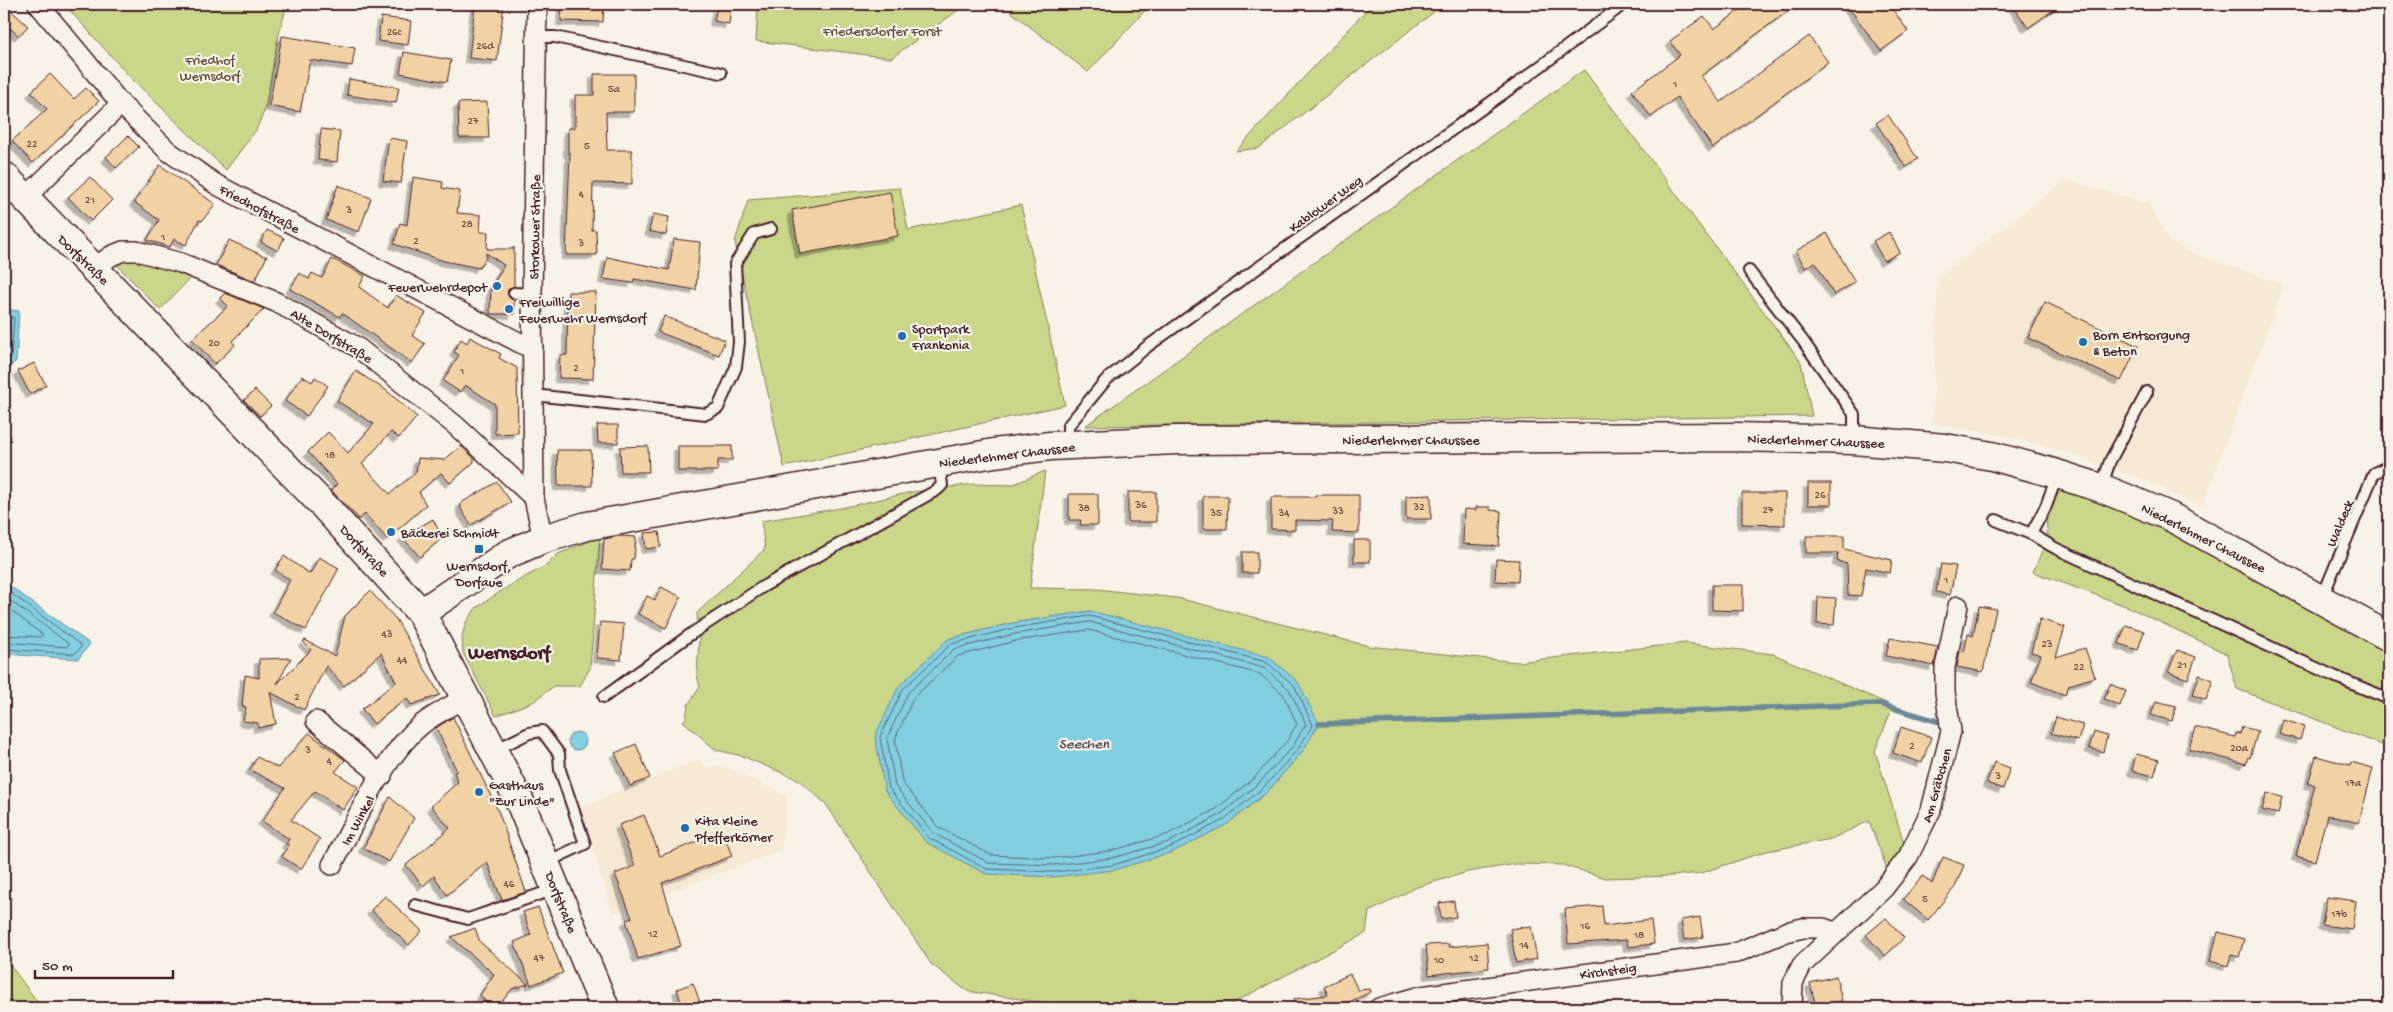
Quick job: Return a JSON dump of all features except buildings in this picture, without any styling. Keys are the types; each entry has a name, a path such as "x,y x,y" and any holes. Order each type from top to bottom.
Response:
{"main road":[{"name":"Dorfstraße","path":"4,176 326,508 395,582 421,613 466,697 501,746 557,857 557,888 605,1008"},
{"name":"Niederlehmer Chaussee","path":"421,613 493,563 543,539 605,521 939,462 1068,445 1256,440 1737,437 1854,440 1945,448 1992,456 2058,474 2102,488 2171,517 2389,636"}],"street":[{"name":"Friedhofstraße","path":"38,4 121,104 168,151 217,185 524,345 533,346"},
{"name":"Storkower Straße","path":"537,4 537,37 523,293 533,346 534,498 543,539"},
{"path":"24,198 121,104"},
{"name":"Alte Dorfstraße","path":"94,268 110,256 123,251 137,251 181,263 276,302 357,347 455,425 534,498"},
{"name":"Am Gräbchen","path":"1792,1008 1794,983 1802,965 1884,888 1908,857 1931,810 1950,731 1945,692 1945,668 1958,606"},
{"name":"Im Winkel","path":"332,865 397,749 420,726 436,714 466,697"},
{"path":"316,721 382,776"},
{"name":"Kirchsteig","path":"1379,1008 1421,996 1736,953 1786,932 1803,928 1823,928 1835,932"}],"lane":[{"name":"Kablower Weg","path":"1068,445 1068,426 1106,380 1148,346 1518,83 1624,4"},
{"path":"537,37 555,37 721,73"},
{"path":"534,395 706,414 718,408 736,368 739,342 735,264 754,234 771,229"},
{"path":"1749,271 1803,341 1854,414 1854,440"},
{"path":"2102,488 2110,461 2147,392"},
{"path":"604,697 691,634 764,586 937,490 942,485 939,462"},
{"name":"Waldeck","path":"2322,598 2374,473 2389,466"},
{"path":"2031,534 2046,506 2058,474"},
{"path":"1996,520 2031,534 2055,548 2327,673 2389,699"},
{"path":"501,746 529,733 542,731 556,749 560,770 584,844 557,857"},
{"path":"415,905 468,919 557,888"}],"shaded area":[{"path":"2066,180 2148,203 2169,241 2194,253 2284,285 2202,507 2147,481 2072,454 2019,439 1933,423 1938,277"},
{"name":"Kita Kleine Pfefferkörner","path":"700,759 706,769 718,764 787,795 781,850 613,913 580,807"}],"green space":[{"name":"Friedhof Wernsdorf","path":"64,4 287,4 279,34 266,107 256,130 226,170 130,77"},
{"name":"Friedersdorfer Forst","path":"758,4 967,4 891,58 756,41"},
{"path":"1001,4 1151,4 1088,72"},
{"path":"1372,4 1444,4 1259,148 1236,151"},
{"path":"1584,70 1801,362 1812,416 1085,426"},
{"name":"Sportpark Frankonia","path":"900,188 908,230 1021,205 1065,405 784,467 735,242 748,200"},
{"path":"123,257 195,273 160,310 116,264"},
{"path":"1045,471 1030,588 1096,589 1177,598 1369,646 1517,662 1685,643 1773,654 1893,706 1875,751 1904,843 1887,869 1869,821 1831,839 1767,851 1701,873 1606,878 1563,865 1516,864 1468,872 1417,887 1369,912 1366,933 1229,1005 1217,1008 1066,1008 1059,1005 967,991 931,964 826,804 799,780 742,756 716,750 683,721 686,718 688,705 700,687 697,675 699,639 697,613 765,549 761,521 841,508 912,492 975,484 1012,485","holes":["1090,611 1302,752 1267,792 1226,825 948,639 1013,623"]},
{"path":"2064,490 2108,498 2389,646 2389,721 2382,745 2237,689 2227,654 2126,606 2033,572 2048,537 2046,519 2057,495"},
{"path":"600,537 590,668 580,686 554,686 533,702 496,716 463,653 462,636 466,622 476,608 509,586 547,565 558,554"},
{"path":"4,957 42,1008 4,1008"}],"water":[{"path":"4,309 19,311 16,361 4,372"},
{"path":"4,582 90,644 78,659 4,654"},
{"name":"Seechen","path":"1090,611 1269,657 1298,682 1319,724 1302,752 1267,792 1226,825 1173,852 1114,870 1054,877 986,874 926,842 885,791 875,736 899,686 948,639 1013,623"},
{"path":"573,732 581,732 586,737 584,748 573,750 568,745 568,737"}],"waterway":[{"path":"1319,724 1879,704 1940,722"}],"place":[{"name":"Feuerwehrdepot","path":"497,286"},
{"name":"Freiwillige Feuerwehr Wernsdorf","path":"509,309"},
{"name":"Sportpark Frankonia","path":"902,336"},
{"name":"Born Entsorgung & Beton","path":"2083,342"},
{"name":"Bäckerei Schmidt","path":"391,532"},
{"name":"Wernsdorf, Dorfaue","path":"479,549"},
{"name":"Gasthaus \"Zur Linde\"","path":"479,792"},
{"name":"Kita Kleine Pfefferkörner","path":"685,828"}],"district":[{"name":"Wernsdorf","path":"509,651"}]}
